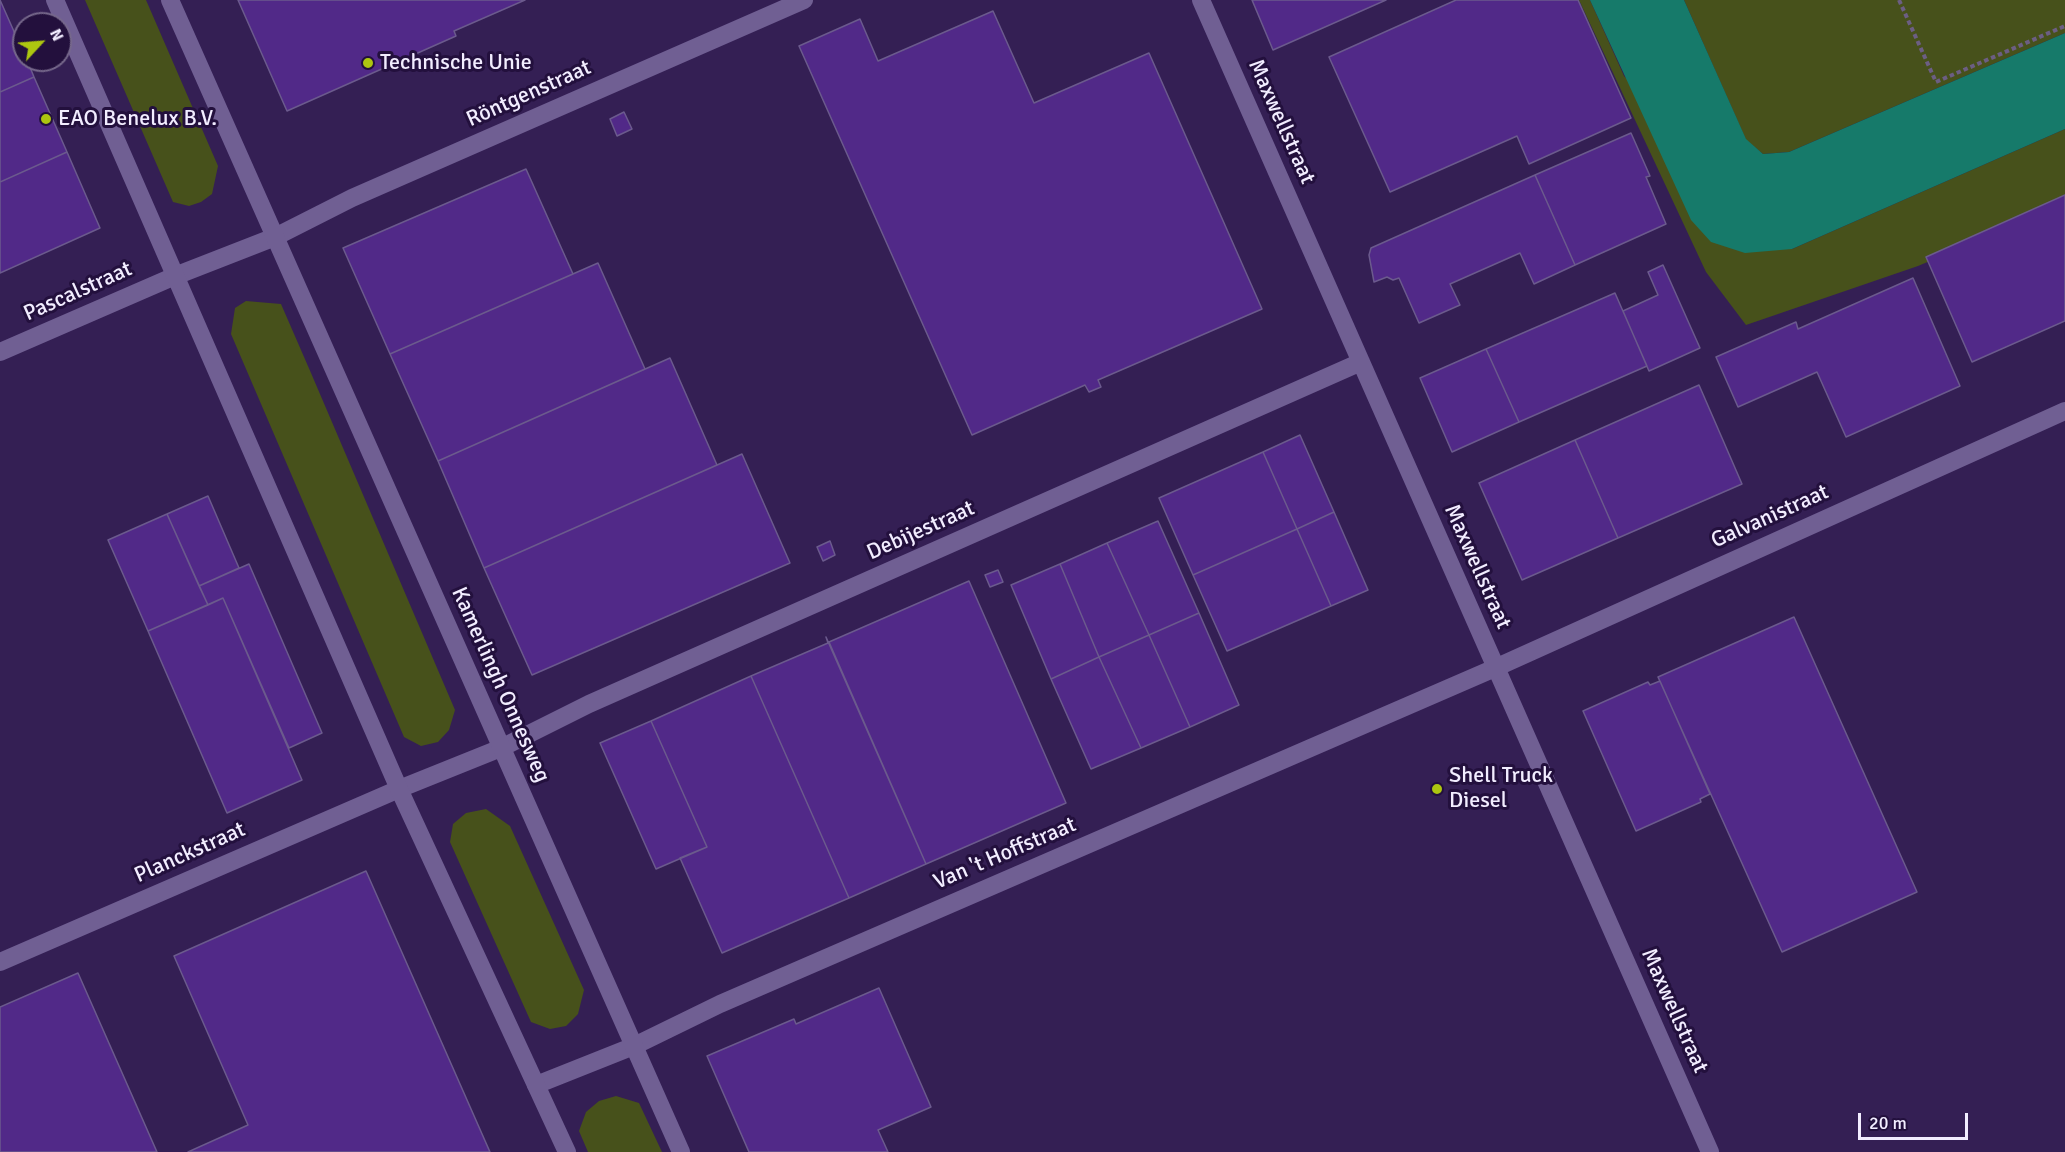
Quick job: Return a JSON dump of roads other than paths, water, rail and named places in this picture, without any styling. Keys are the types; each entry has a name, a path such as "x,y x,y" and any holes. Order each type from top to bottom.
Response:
{"street":[{"path":"55,0 399,789 567,1152"},
{"name":"Kamerlingh Onnesweg","path":"170,0 681,1152"},
{"name":"Röntgenstraat","path":"275,237 352,198 804,0"},
{"name":"Maxwellstraat","path":"1201,0 1710,1152"},
{"path":"175,276 275,237"},
{"name":"Pascalstraat","path":"0,352 175,276"},
{"name":"Debijestraat","path":"399,789 501,748 600,699 1361,362"},
{"name":"Galvanistraat","path":"1495,668 2065,411"},
{"name":"Van 't Hoffstraat","path":"536,1085 634,1046 720,1004 1495,668"},
{"name":"Planckstraat","path":"0,962 399,789"}],"place":[{"name":"Technische Unie","path":"368,63"},
{"name":"EAO Benelux B.V.","path":"46,119"},
{"name":"Shell Truck Diesel","path":"1437,789"}]}
